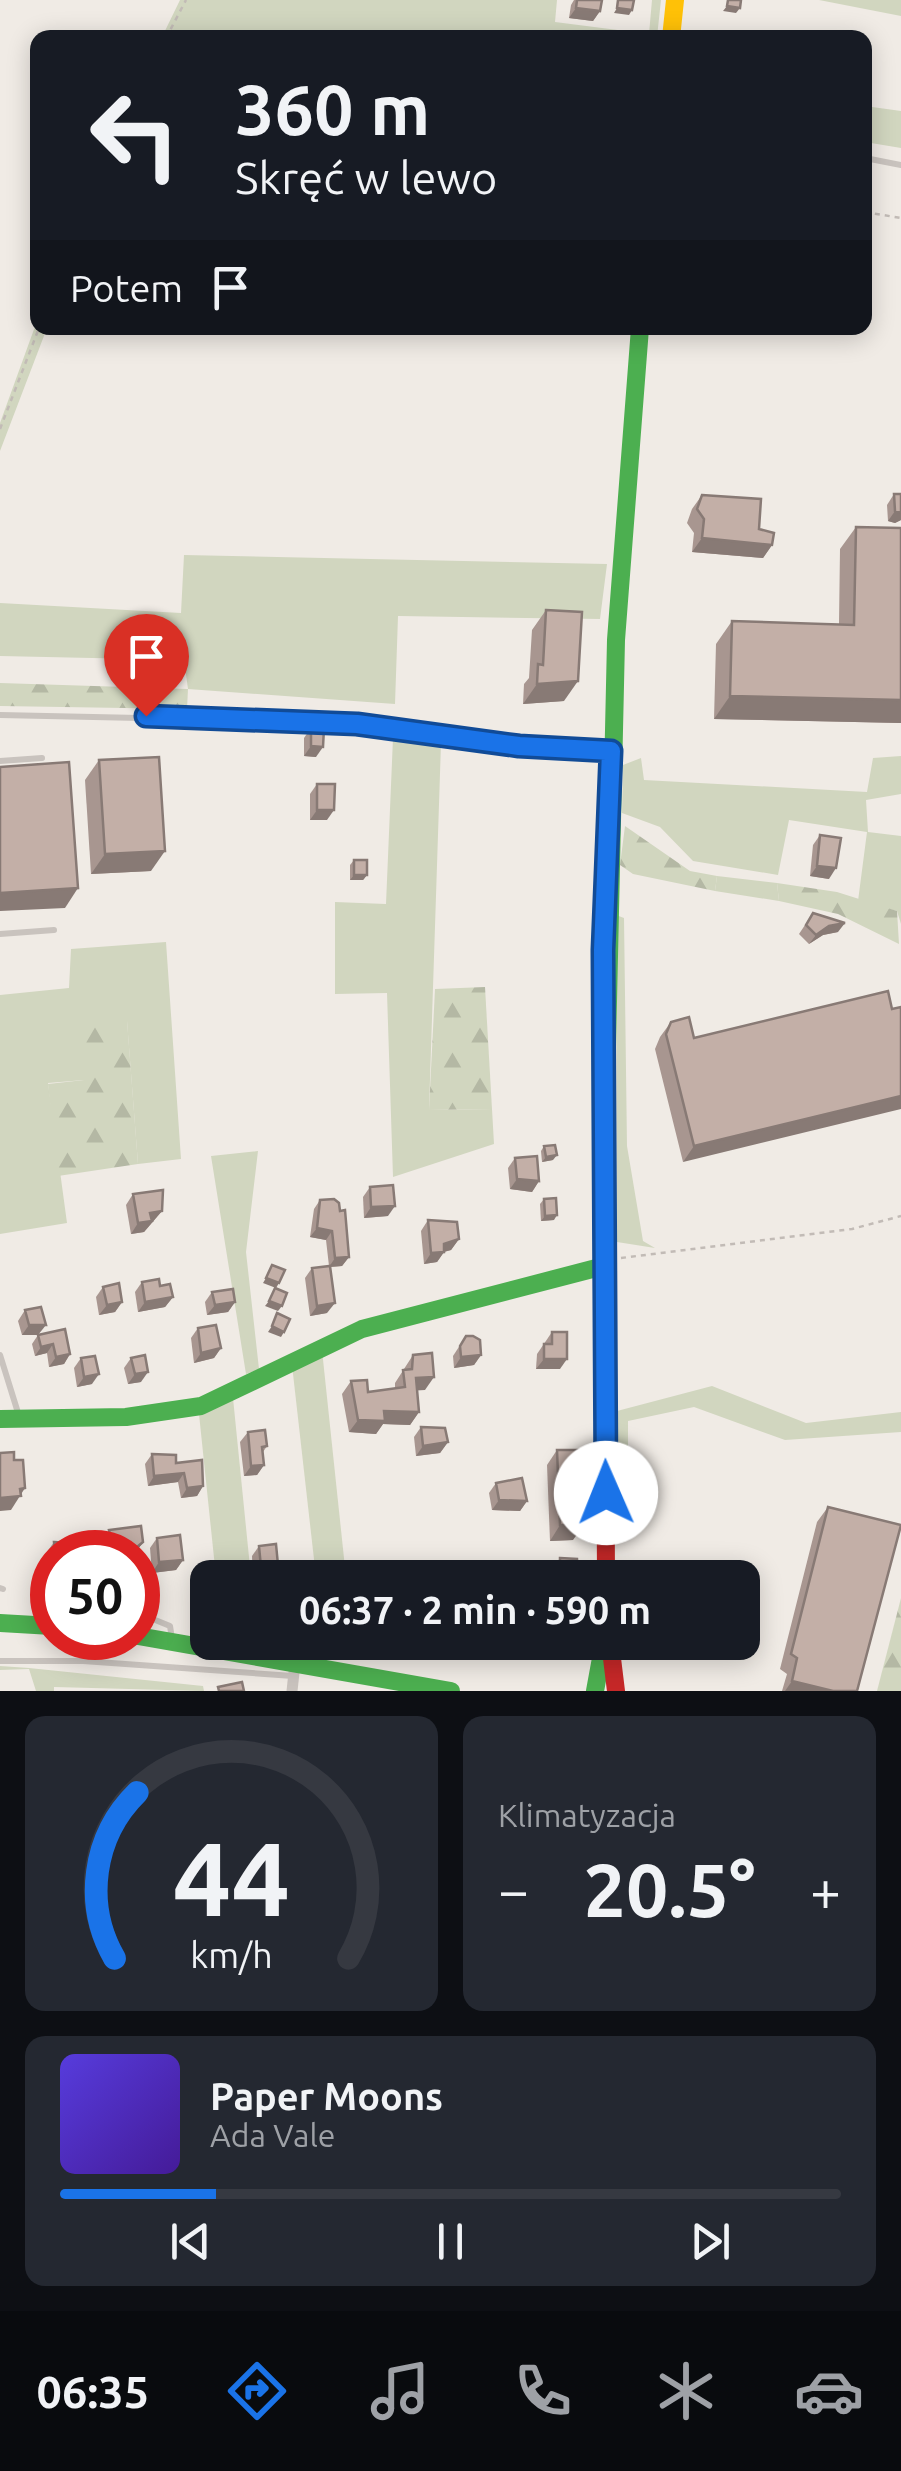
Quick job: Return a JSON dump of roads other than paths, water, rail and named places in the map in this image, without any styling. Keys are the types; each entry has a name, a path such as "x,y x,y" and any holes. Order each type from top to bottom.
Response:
{"main road":[{"path":"672,30 675,0"},
{"path":"606,1560 603,950 611,751 640,335"},
{"path":"10,1418 128,1418 181,1411 206,1404 350,1334 414,1313 604,1266"},
{"path":"0,1623 30,1625"},
{"path":"160,1639 294,1670 451,1691"},
{"path":"604,1660 598,1691 613,1691 609,1660"}],"street":[{"path":"292,1691 294,1670"}],"lane":[{"path":"872,159 901,164"},
{"path":"0,716 325,722 519,746 611,751"},
{"path":"0,761 42,758"},
{"path":"0,934 54,930"},
{"path":"0,1356 10,1418"},
{"path":"160,1622 170,1626 172,1641"},
{"path":"0,1661 294,1670"}]}
